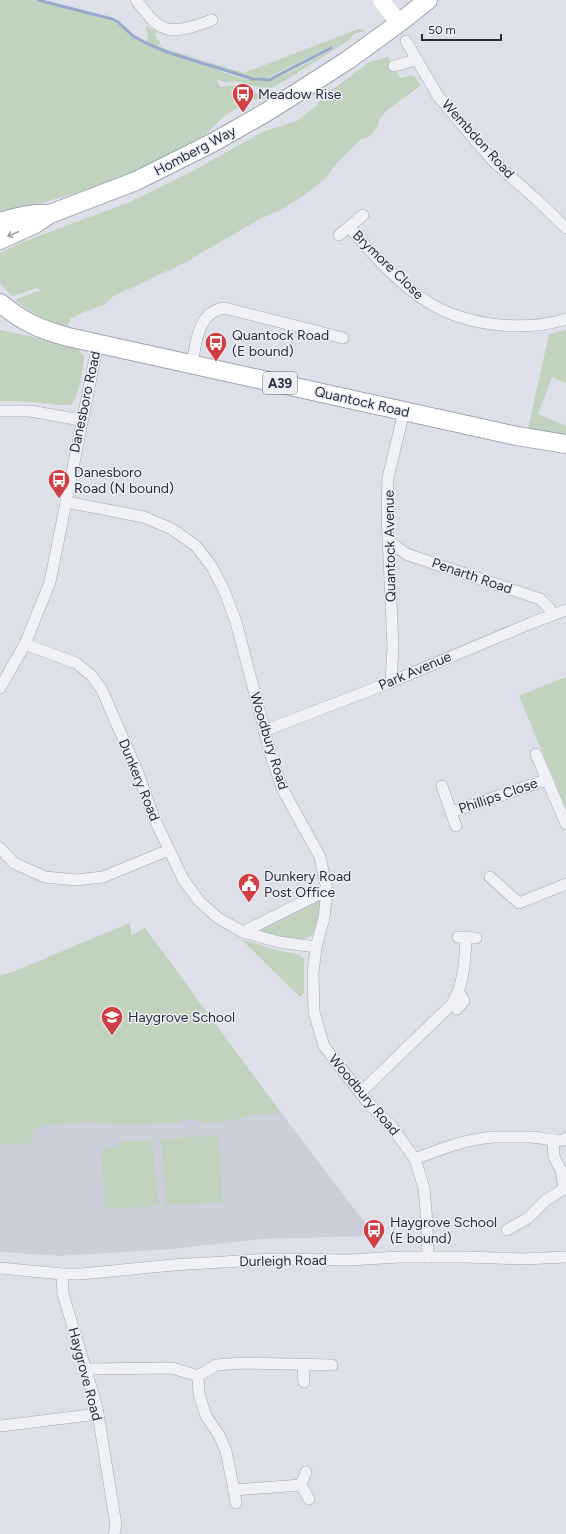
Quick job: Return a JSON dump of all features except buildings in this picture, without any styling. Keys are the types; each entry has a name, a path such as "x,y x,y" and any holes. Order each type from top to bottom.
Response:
{"main road":[{"path":"381,0 399,23"},
{"name":"Homberg Way","path":"0,240 35,224 50,214 136,182 214,142 348,60 428,0"},
{"name":"Homberg Way","path":"0,222 23,215 37,213 50,214"},
{"name":"Quantock Road","path":"0,303 29,323 43,330 516,436 566,444"}],"street":[{"path":"136,0 157,24 166,28 182,29 212,20"},
{"name":"Wembdon Road","path":"406,41 438,96 474,139 493,161 566,228"},
{"path":"394,66 416,60"},
{"name":"Brymore Close","path":"339,235 363,215"},
{"name":"Brymore Close","path":"349,227 402,282 430,304 443,310 479,321 511,326 543,325 566,319"},
{"path":"192,364 202,322 211,312 219,309 225,308 259,318 343,338"},
{"name":"Danesboro Road","path":"0,688 25,644 50,582 81,420 98,343"},
{"path":"0,411 30,411 81,420"},
{"name":"Quantock Avenue","path":"391,682 393,646 388,540 388,478 404,411"},
{"name":"Woodbury Road","path":"66,502 144,517 172,528 196,546 212,567 224,590 236,622 264,731 283,790 320,857 327,890 324,918 316,947 313,973 314,1012 324,1046 368,1103 392,1127 415,1159 424,1188 428,1257"},
{"name":"Penarth Road","path":"388,540 406,554 540,599 549,608 552,615"},
{"name":"Park Avenue","path":"264,731 391,682 566,610"},
{"name":"Dunkery Road","path":"25,644 76,663 91,675 102,690 138,773 154,818 183,879 199,901 218,918 243,932 279,942 316,947"},
{"path":"536,754 566,824"},
{"name":"Phillips Close","path":"451,812 546,780"},
{"name":"Phillips Close","path":"442,786 456,826"},
{"path":"0,848 14,863 45,877 76,880 103,877 169,850"},
{"path":"490,877 519,903 566,884"},
{"path":"243,932 327,890"},
{"path":"360,1093 452,1004 459,993 467,938"},
{"path":"457,1009 464,1001 459,993"},
{"path":"415,1159 438,1150 493,1137 532,1138 552,1141 564,1140 566,1138"},
{"path":"507,1230 528,1218 546,1200 565,1189 561,1170 554,1157 552,1141"},
{"name":"Durleigh Road","path":"0,1271 62,1274 98,1273 173,1265 271,1259 349,1260 428,1257 523,1259 566,1257"},
{"name":"Haygrove Road","path":"62,1274 63,1294 98,1414 116,1525 114,1534"},
{"path":"85,1368 172,1368 198,1376 216,1365 242,1363 332,1365"},
{"path":"304,1365 304,1382"},
{"path":"198,1376 200,1394 206,1416 219,1435 226,1451 236,1503"},
{"path":"0,1426 98,1414"},
{"path":"306,1472 302,1485 309,1499"},
{"path":"234,1490 302,1485"}],"shaded area":[{"name":"Haygrove School","path":"130,923 131,936 145,928 269,1097 375,1236 261,1239 171,1249 60,1256 0,1252 0,976"}],"green space":[{"path":"0,0 33,0 113,21 130,35 154,48 248,80 257,81 266,81 279,77 332,49 330,47 265,79 253,78 210,65 207,62 167,51 146,42 148,35 146,28 147,26 157,32 155,35 157,40 160,41 159,47 244,73 358,29 365,30 354,34 349,40 271,88 258,87 235,81 225,82 216,79 220,87 236,85 254,91 257,94 274,95 271,98 252,100 239,107 224,116 206,134 134,173 92,189 0,214"},
{"path":"388,57 400,78 414,76 421,85 386,111 379,120 378,126 369,137 361,139 336,164 325,179 303,196 282,209 260,219 184,263 112,297 104,304 70,319 68,326 39,316 15,300 40,290 37,288 12,296 0,283 0,253 23,242 130,202 191,172 262,132 297,121 316,106 324,95 369,62"},
{"path":"0,330 67,344 77,348 84,356 82,375 77,394 71,405 0,401"},
{"path":"566,330 566,383 552,377 538,414 566,426 566,433 528,429 549,334"},
{"path":"566,677 566,808 519,696"},
{"path":"319,900 321,902 318,923 315,931 308,938 287,938 261,931 263,928"},
{"path":"130,923 131,936 145,928 281,1113 250,1115 249,1118 206,1123 200,1123 200,1121 195,1121 194,1119 183,1119 183,1122 117,1126 116,1123 98,1124 96,1121 43,1126 42,1128 33,1130 32,1143 0,1145 0,976"},
{"path":"241,939 276,950 300,955 304,959 304,992 300,997"},
{"path":"219,1135 223,1202 166,1206 161,1139"},
{"path":"152,1140 159,1206 105,1209 101,1154 106,1148 116,1147 116,1142"}],"waterway":[{"path":"38,0 112,19 118,22 133,36 167,52 253,79 269,80 331,48"}],"place":[{"name":"Meadow Rise","path":"243,114"},
{"name":"Quantock Road (E bound)","path":"216,362"},
{"name":"Danesboro Road (N bound)","path":"59,500"},
{"name":"Dunkery Road Post Office","path":"249,904"},
{"name":"Haygrove School","path":"112,1036"},
{"name":"Haygrove School (E bound)","path":"374,1250"}]}
